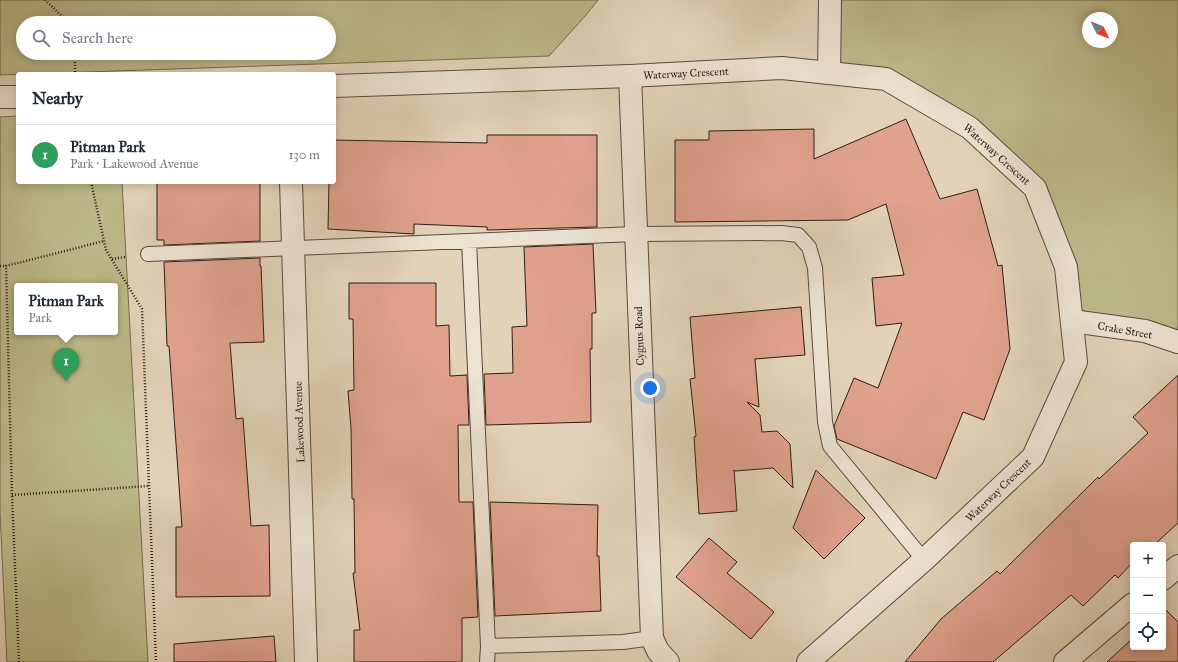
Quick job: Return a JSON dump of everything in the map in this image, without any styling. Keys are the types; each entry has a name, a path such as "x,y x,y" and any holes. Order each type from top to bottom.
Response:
{"street":[{"path":"829,73 830,0"},
{"name":"Waterway Crescent","path":"336,86 630,76 782,68 886,79 970,128 1034,188 1066,267 1076,362 1033,457 924,560 808,662"},
{"name":"Cygnus Road","path":"630,76 652,638 658,651 668,662"},
{"path":"0,97 16,97"},
{"name":"Lakewood Avenue","path":"291,184 306,662"},
{"name":"Crake Street","path":"1072,321 1145,331 1178,342"},
{"path":"1164,578 1178,566"},
{"path":"1065,662 1130,607"}],"lane":[{"path":"148,254 635,234 781,233 798,235 809,247 815,268 825,422 830,446 924,560"},
{"path":"469,241 488,646 487,662"},
{"path":"488,646 623,642 652,638"}],"path":[{"path":"45,0 62,16"},
{"path":"75,60 75,72"},
{"path":"91,184 106,250 142,309 156,662"},
{"path":"0,266 6,266 104,241"},
{"path":"6,266 12,495 19,662"},
{"path":"12,495 148,486"}],"shaded area":[{"path":"0,0 598,0 549,56 87,72 16,72 16,74 0,75"},
{"path":"830,0 1178,0 1178,326 1171,340 1072,321 1034,188 886,79 829,73"},
{"path":"16,116 16,184 122,184 148,662 7,662 0,512 0,117"}],"building":[{"path":"906,119 940,199 977,189 998,266 1002,265 1010,349 984,420 963,412 936,479 837,439 834,426 854,378 878,388 902,323 876,326 872,278 904,275 886,204 848,220 675,222 675,140 709,140 709,131 814,129 814,159"},
{"path":"487,135 597,135 597,227 487,230 487,227 414,224 414,234 328,229 329,184 336,184 336,140 487,143"},
{"path":"157,184 260,184 260,241 164,245 164,240 157,240"},
{"path":"593,244 596,313 592,313 592,349 590,349 591,422 486,425 484,374 513,373 512,327 527,326 524,247"},
{"path":"260,258 264,342 230,343 236,419 243,418 251,526 269,525 270,596 176,597 176,527 182,527 169,346 167,346 164,262"},
{"path":"349,283 436,283 436,326 449,325 450,376 467,375 469,425 458,425 459,502 473,502 478,617 462,618 462,662 354,662 354,630 360,630 353,573 355,573 354,499 352,499 351,428 348,391 354,390 353,319 349,319"},
{"path":"801,307 805,355 755,359 759,407 747,402 760,415 762,432 777,431 790,444 793,488 773,468 734,470 737,511 699,514 694,437 696,436 690,379 695,378 690,317"},
{"path":"1178,375 1178,523 1157,542 1130,542 1130,565 1118,578 1115,575 1083,606 1071,595 993,662 905,662 941,619 997,571 1000,574 1098,477 1099,479 1148,433 1133,417"},
{"path":"816,470 865,518 824,559 793,528"},
{"path":"490,502 598,505 597,556 599,556 601,611 495,616"},
{"path":"709,538 737,562 727,573 774,612 751,639 676,577"},
{"path":"1166,610 1178,622 1178,662 1107,662 1130,641 1130,650 1166,650"},
{"path":"274,636 276,662 174,662 174,644"}],"place":[{"name":"Pitman Park","path":"66,381"}]}
